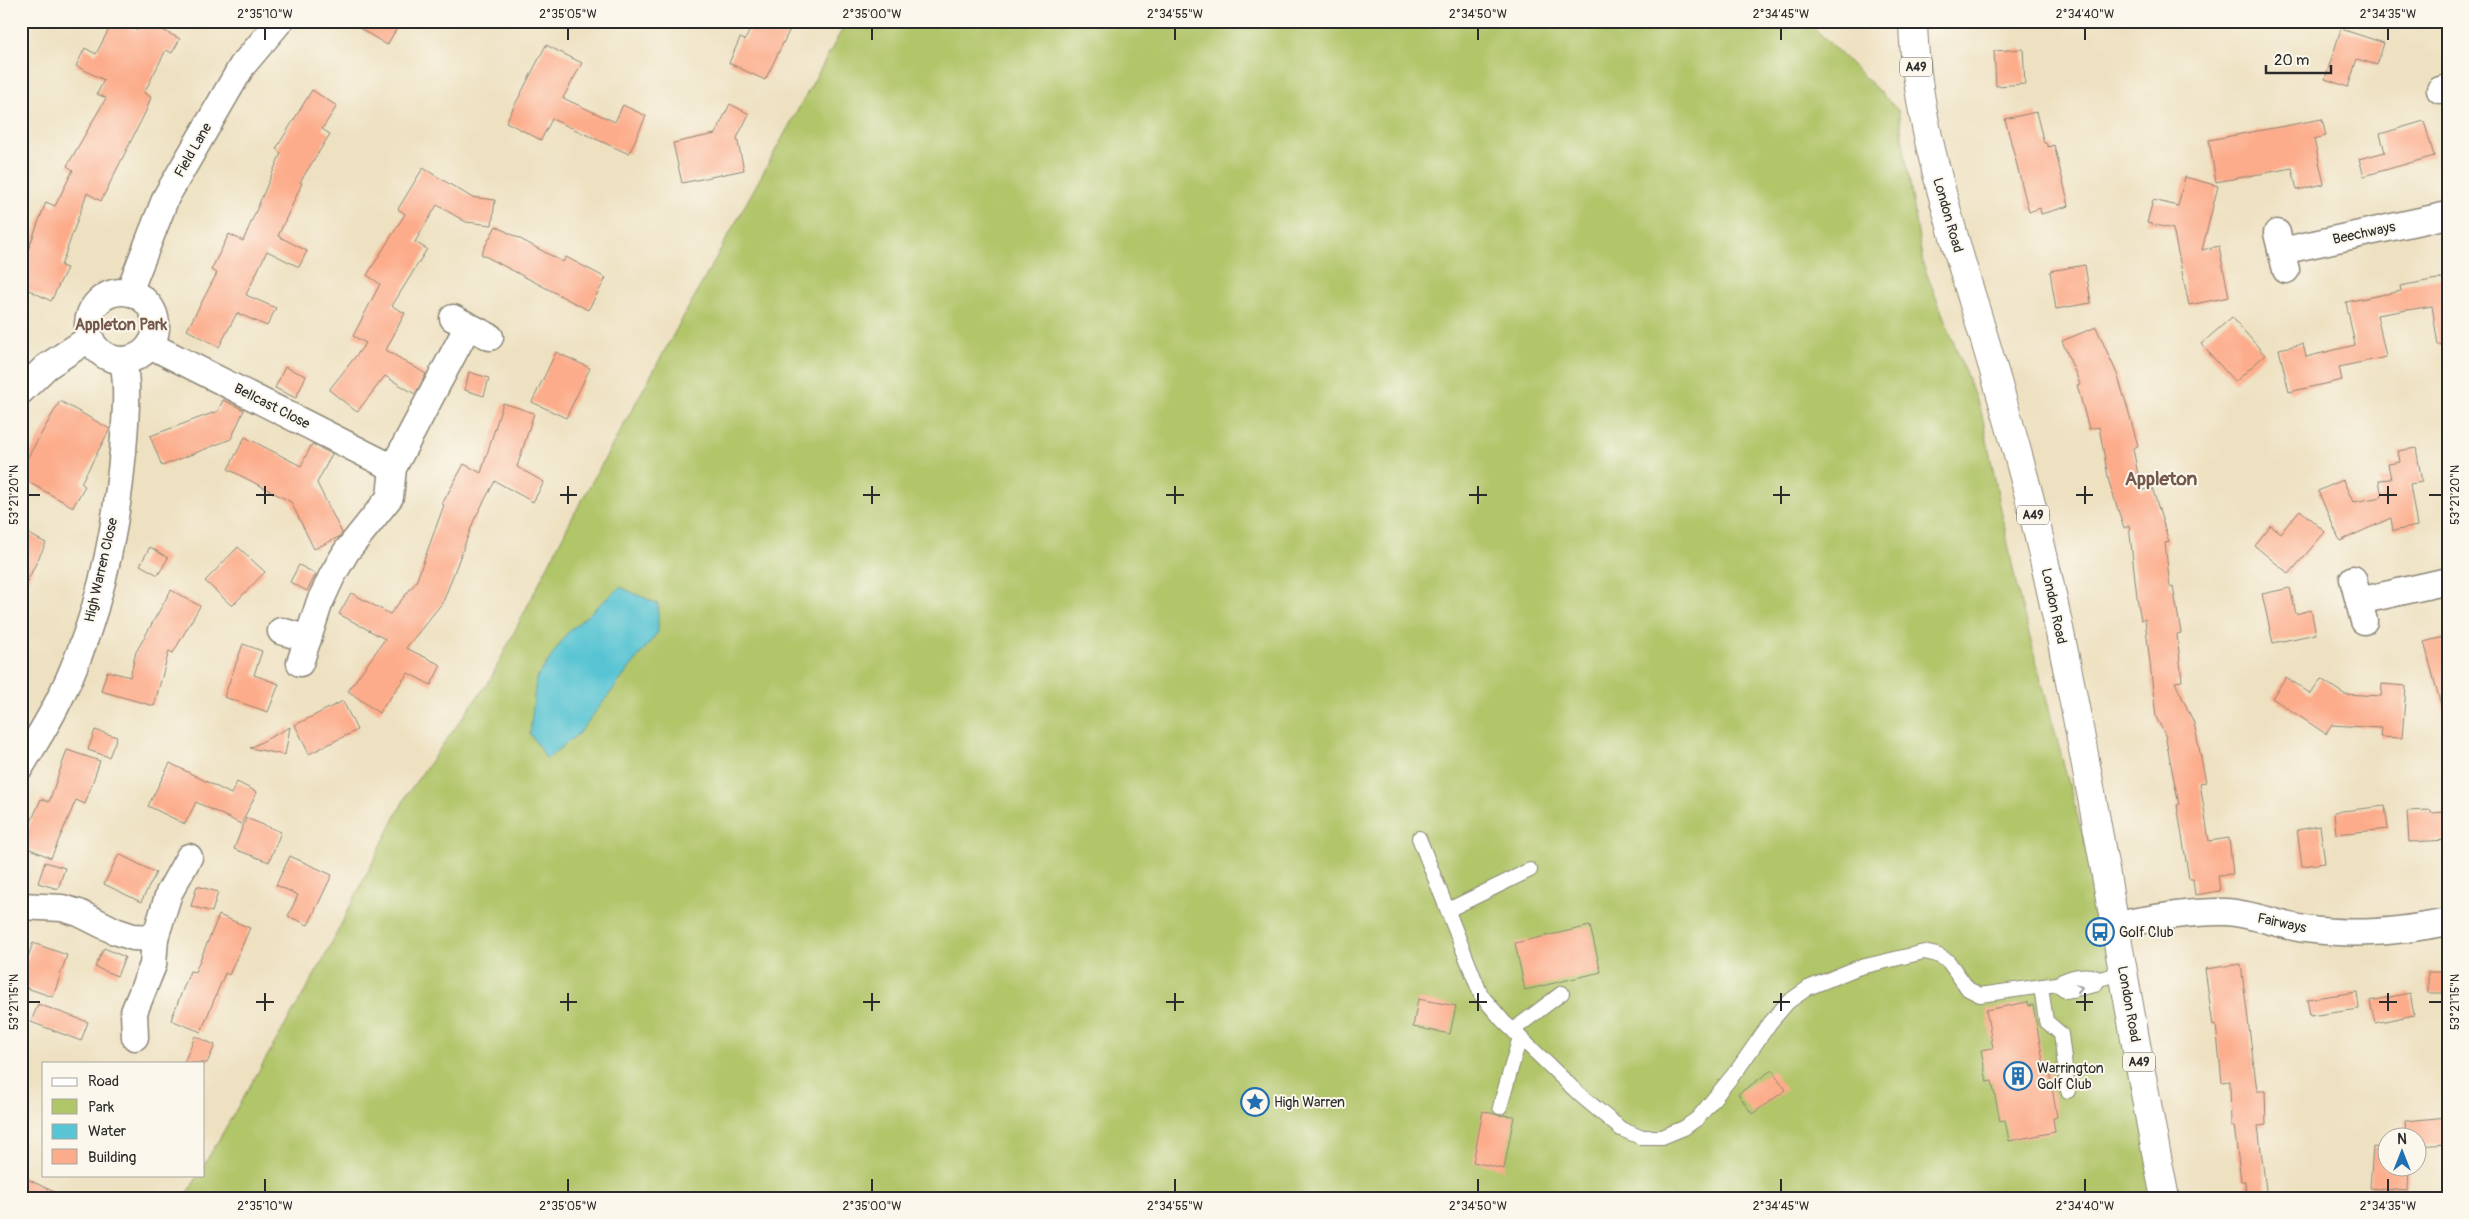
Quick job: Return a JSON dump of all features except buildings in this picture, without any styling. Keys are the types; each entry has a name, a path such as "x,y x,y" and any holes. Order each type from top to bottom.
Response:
{"highway":[{"name":"London Road","path":"1913,21 1917,73 1931,153 2028,492 2052,591 2116,925 2112,976 2165,1198"}],"street":[{"name":"Field Lane","path":"129,292 166,197 242,66 280,21"},
{"name":"Beechways","path":"2281,251 2448,215"},
{"path":"129,292 148,304 154,313 155,334 150,345 143,352 123,360 103,354 90,338 88,322 93,308 108,294 129,292"},
{"path":"300,663 319,604 332,576 346,552 390,496 393,468 470,327"},
{"path":"21,390 46,367 90,338"},
{"name":"Bellcast Close","path":"150,345 393,468"},
{"name":"High Warren Close","path":"21,766 59,701 75,664 94,609 109,550 121,476 125,429 126,372 123,360"},
{"path":"2359,601 2448,581"},
{"path":"281,631 308,639"},
{"path":"135,1037 134,1012 153,965 155,938 169,893 189,857"},
{"path":"21,906 62,908 79,913 115,931 133,937 155,938"},
{"name":"Fairways","path":"2116,925 2198,913 2227,912 2302,929 2354,933 2398,932 2448,922"}],"lane":[{"path":"1419,838 1481,995 1517,1034 1579,1094 1621,1129 1640,1137 1662,1137 1684,1128 1698,1118 1738,1069 1770,1023 1788,1002 1808,988 1856,968 1924,952 1937,955 1948,961 1958,972 1968,989 1980,995 2057,984 2067,978 2092,975 2112,976"},
{"path":"1448,910 1530,870"},
{"path":"2041,987 2046,1021 2061,1034 2068,1091"},
{"path":"1500,1107 1517,1034 1562,993"}],"green space":[{"name":"Warrington Golf Club","path":"847,21 1807,21 1898,110 1923,264 1982,415 2017,589 2128,1006 2171,1198 185,1198 197,1176 205,1176 205,1163 322,962 407,794 490,680 572,518"}],"water":[{"path":"620,587 658,604 658,632 579,733 547,759 530,734 536,679 568,632"}],"place":[{"name":"Golf Club","path":"2100,932"},
{"name":"Warrington Golf Club","path":"2018,1076"},
{"name":"High Warren","path":"1255,1102"}],"district":[{"name":"Appleton Park","path":"121,325"},
{"name":"Appleton","path":"2161,479"}]}
